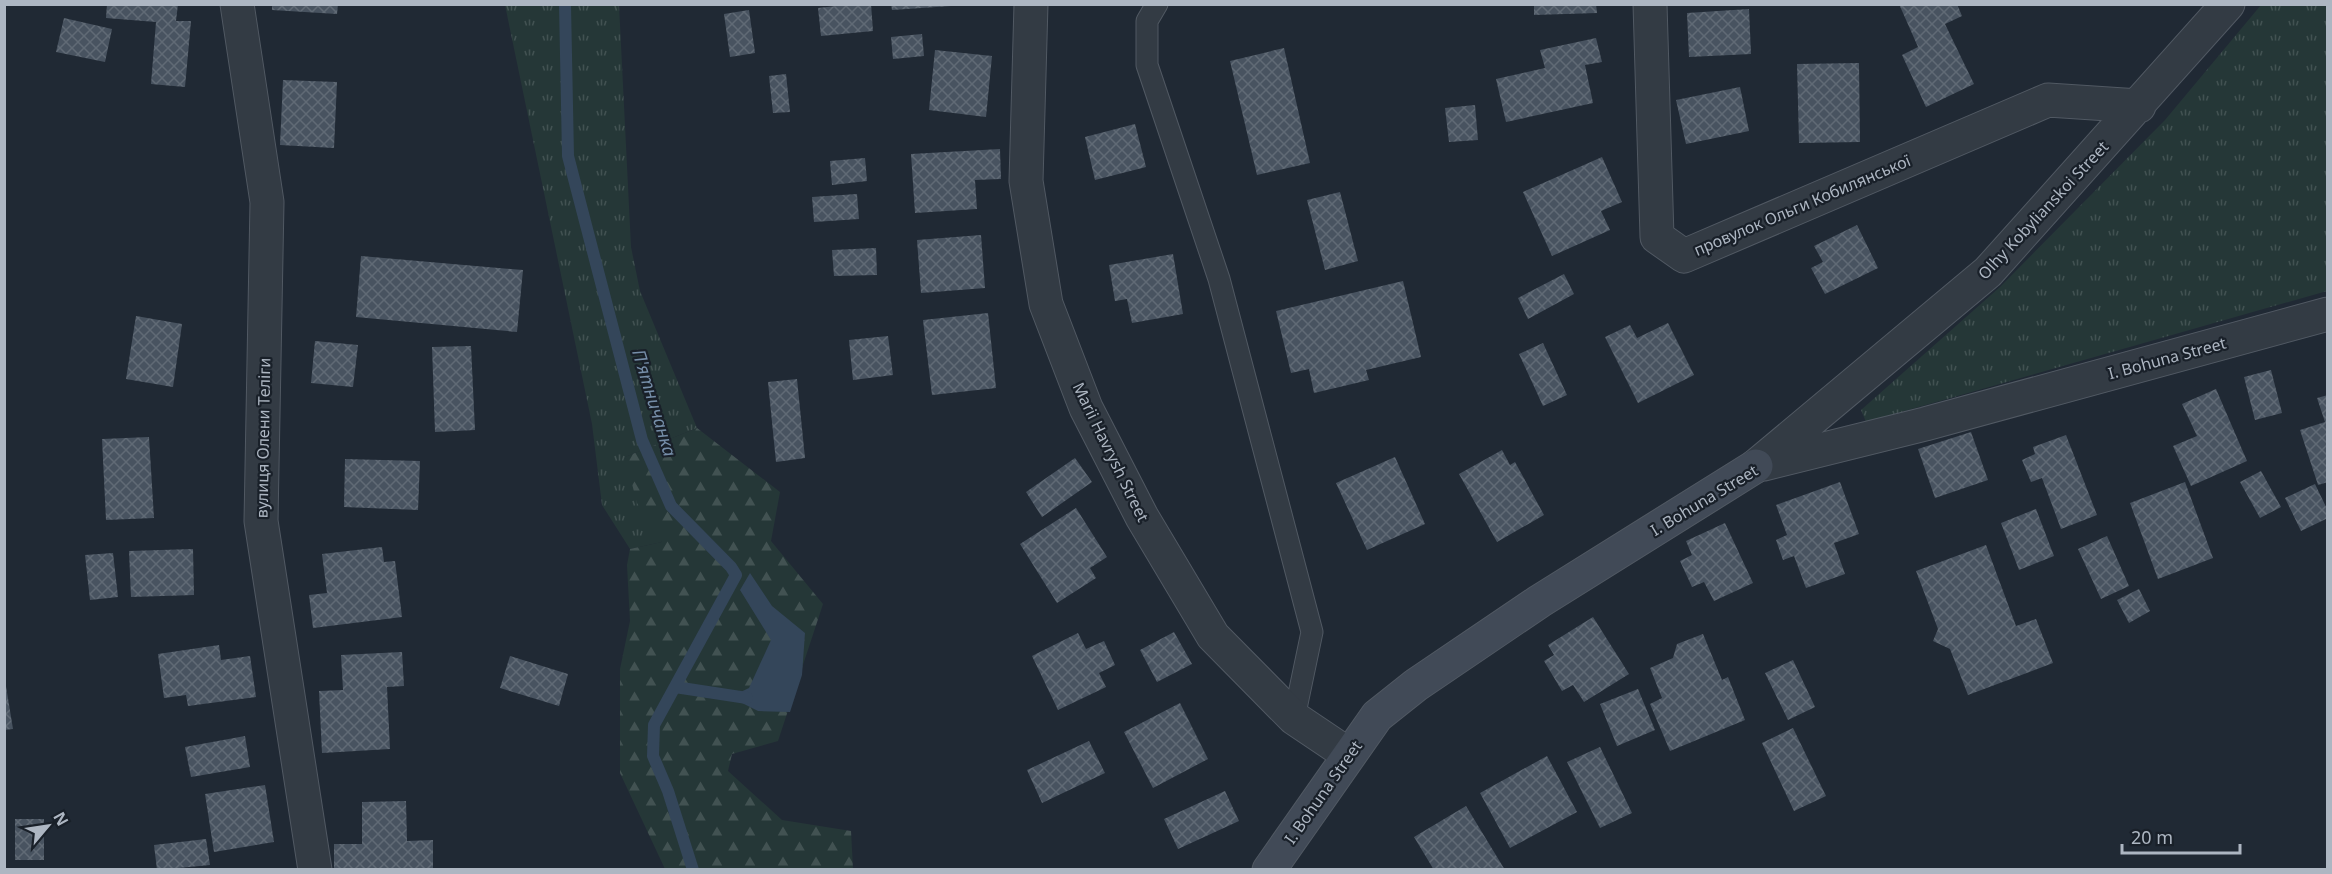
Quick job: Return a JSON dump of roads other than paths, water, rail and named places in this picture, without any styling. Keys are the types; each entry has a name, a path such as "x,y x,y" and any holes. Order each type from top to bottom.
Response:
{"street":[{"name":"вулиця Олени Теліги","path":"237,4 267,202 261,520 315,870"},
{"name":"Marii Havrysh Street","path":"1031,4 1026,181 1046,304 1086,408 1142,517 1213,636 1294,718 1349,755"},
{"name":"провулок Ольги Кобилянської","path":"1650,4 1657,237 1684,256 2048,100 2139,105"},
{"name":"Olhy Kobylianskoi Street","path":"1756,466 1988,272 2228,4"},
{"name":"I. Bohuna Street","path":"1269,870 1377,716 1416,685 1540,601 1756,466 1925,424 2328,314"}],"lane":[{"path":"1157,4 1147,21 1147,65 1219,279 1312,632 1294,718"}],"water":[{"path":"750,573 772,606 805,633 802,675 790,712 758,711 730,697 749,688 771,640 740,590"}],"waterway":[{"name":"П'ятничанка","path":"565,4 568,156 642,440 671,506 731,567 736,575 654,725 653,756 668,791 693,870"},
{"path":"675,687 747,698"}]}
